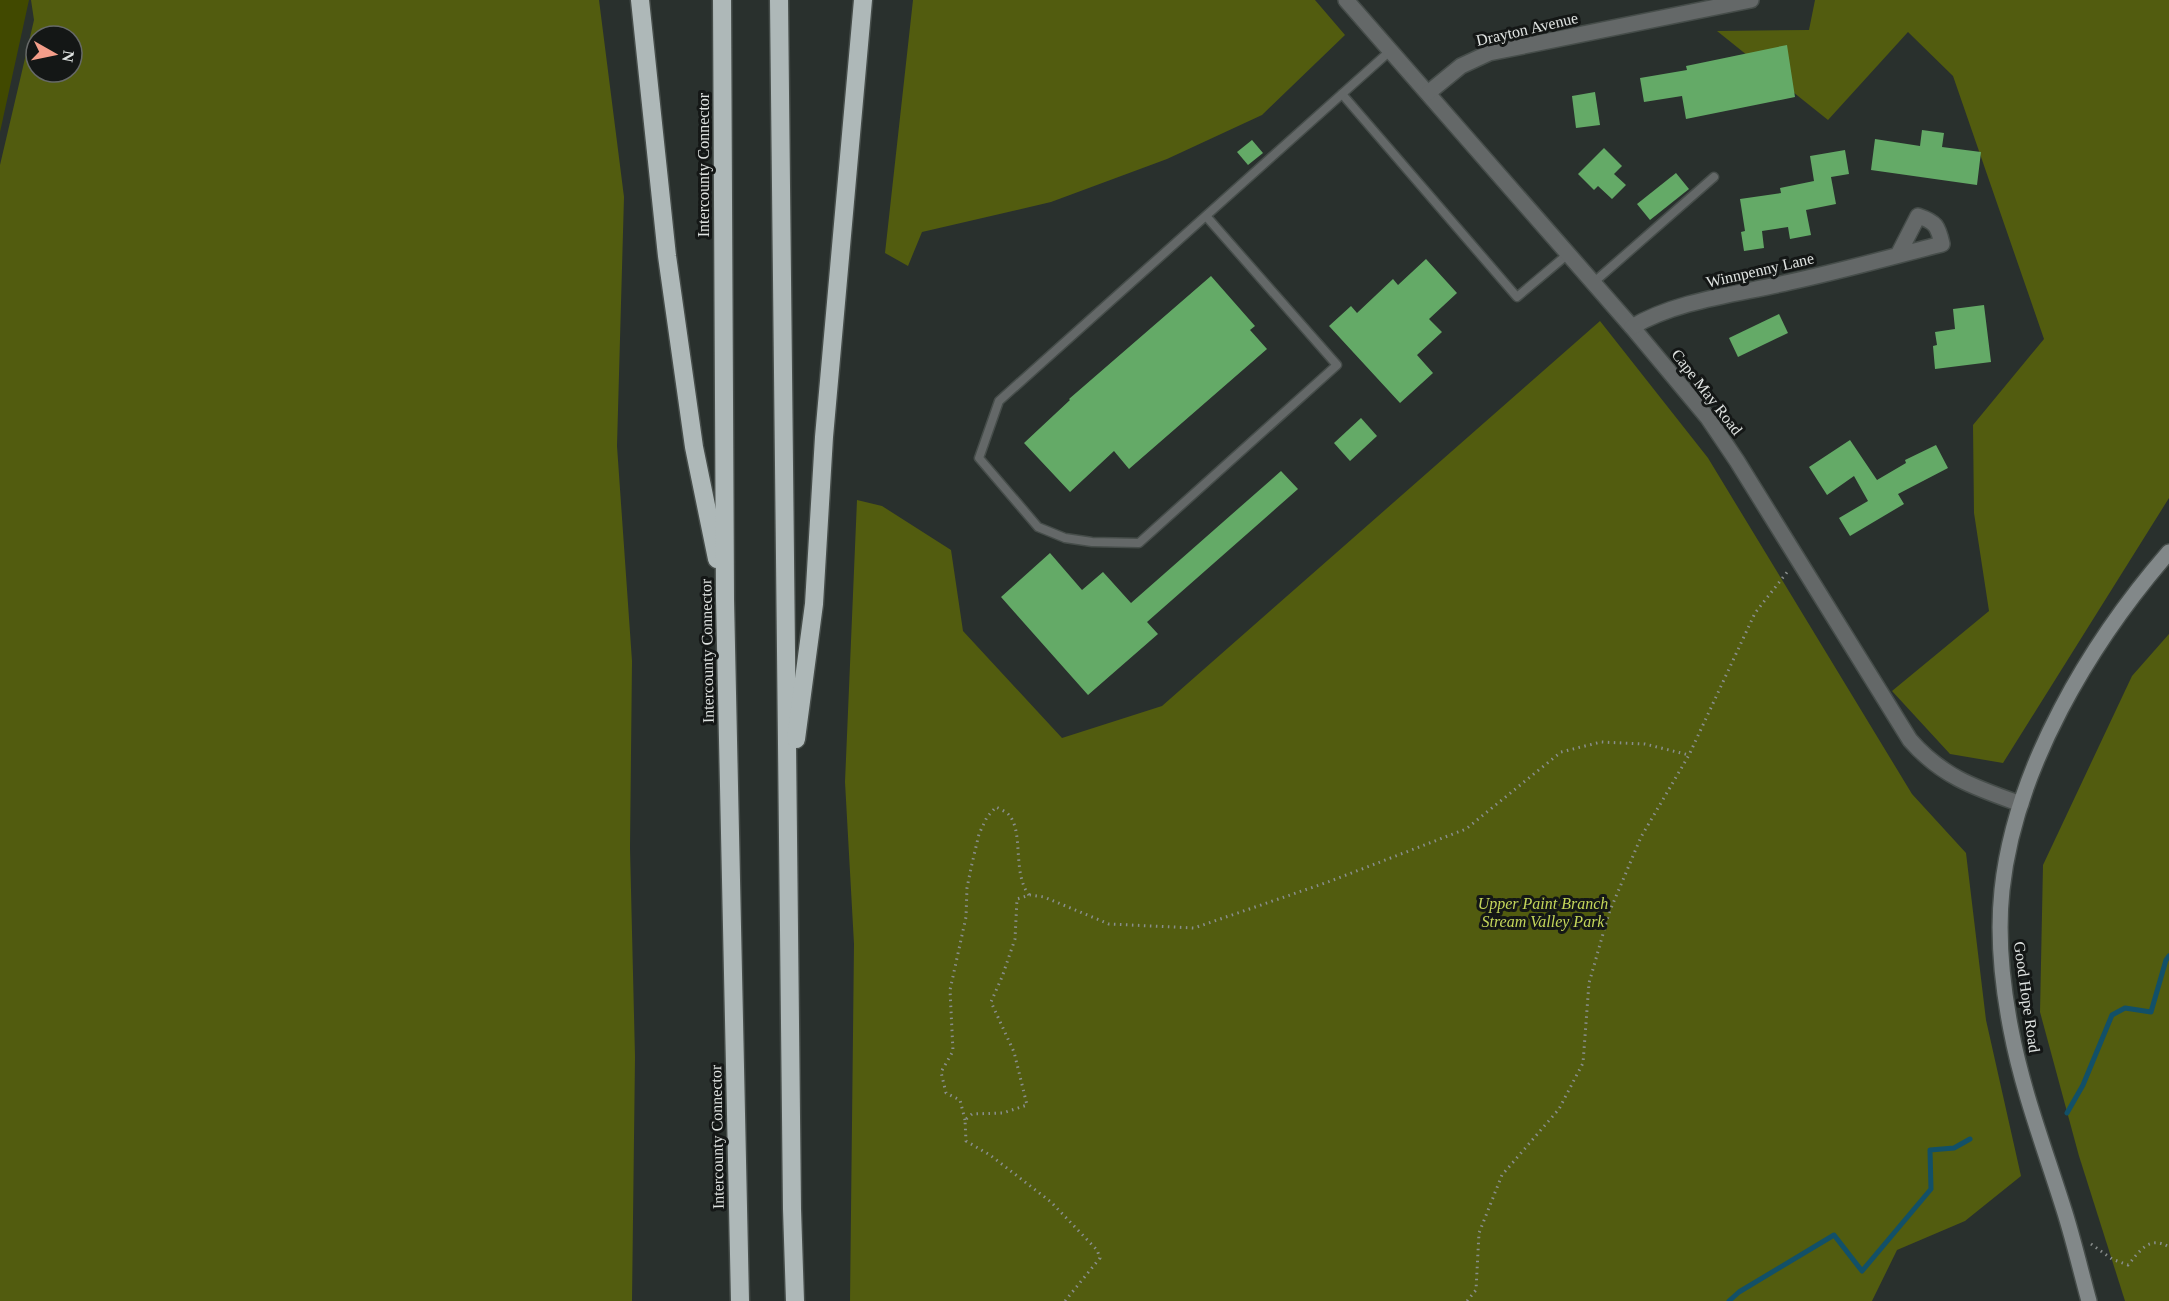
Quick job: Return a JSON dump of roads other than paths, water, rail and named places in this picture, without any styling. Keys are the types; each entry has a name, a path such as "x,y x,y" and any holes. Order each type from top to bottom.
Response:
{"highway":[{"path":"639,0 667,256 694,447 725,599"},
{"name":"Intercounty Connector","path":"722,0 725,599 740,1301"},
{"path":"779,0 795,1301"},
{"path":"788,802 814,604 824,437 863,0"}],"street":[{"name":"Cape May Road","path":"1346,0 1632,327 1708,418 1910,740 1921,753 1945,772 2021,804"},
{"name":"Drayton Avenue","path":"1428,93 1461,66 1489,53 1751,0"},
{"name":"Winnpenny Lane","path":"1632,327 1649,317 1680,307 1898,255"},
{"name":"Good Hope Road","path":"2089,1301 2066,1216 2025,1091 2005,999 2000,938 2002,891 2010,840 2021,804 2047,738 2079,678 2117,620 2169,552"}],"lane":[{"path":"1206,216 1337,365 1139,543 1092,542 1065,538 1038,527 979,458 999,401 1390,51"},
{"path":"1342,94 1517,297 1568,254"},
{"path":"1593,283 1714,177"}],"waterway":[{"path":"2067,1113 2083,1085 2112,1015 2125,1008 2151,1012 2169,956"},
{"path":"1729,1301 1739,1292 1834,1235 1862,1271 1931,1189 1930,1150 1954,1148 1970,1139"}],"park label":[{"name":"Upper Paint Branch Stream Valley Park","path":"1543,912"}]}
